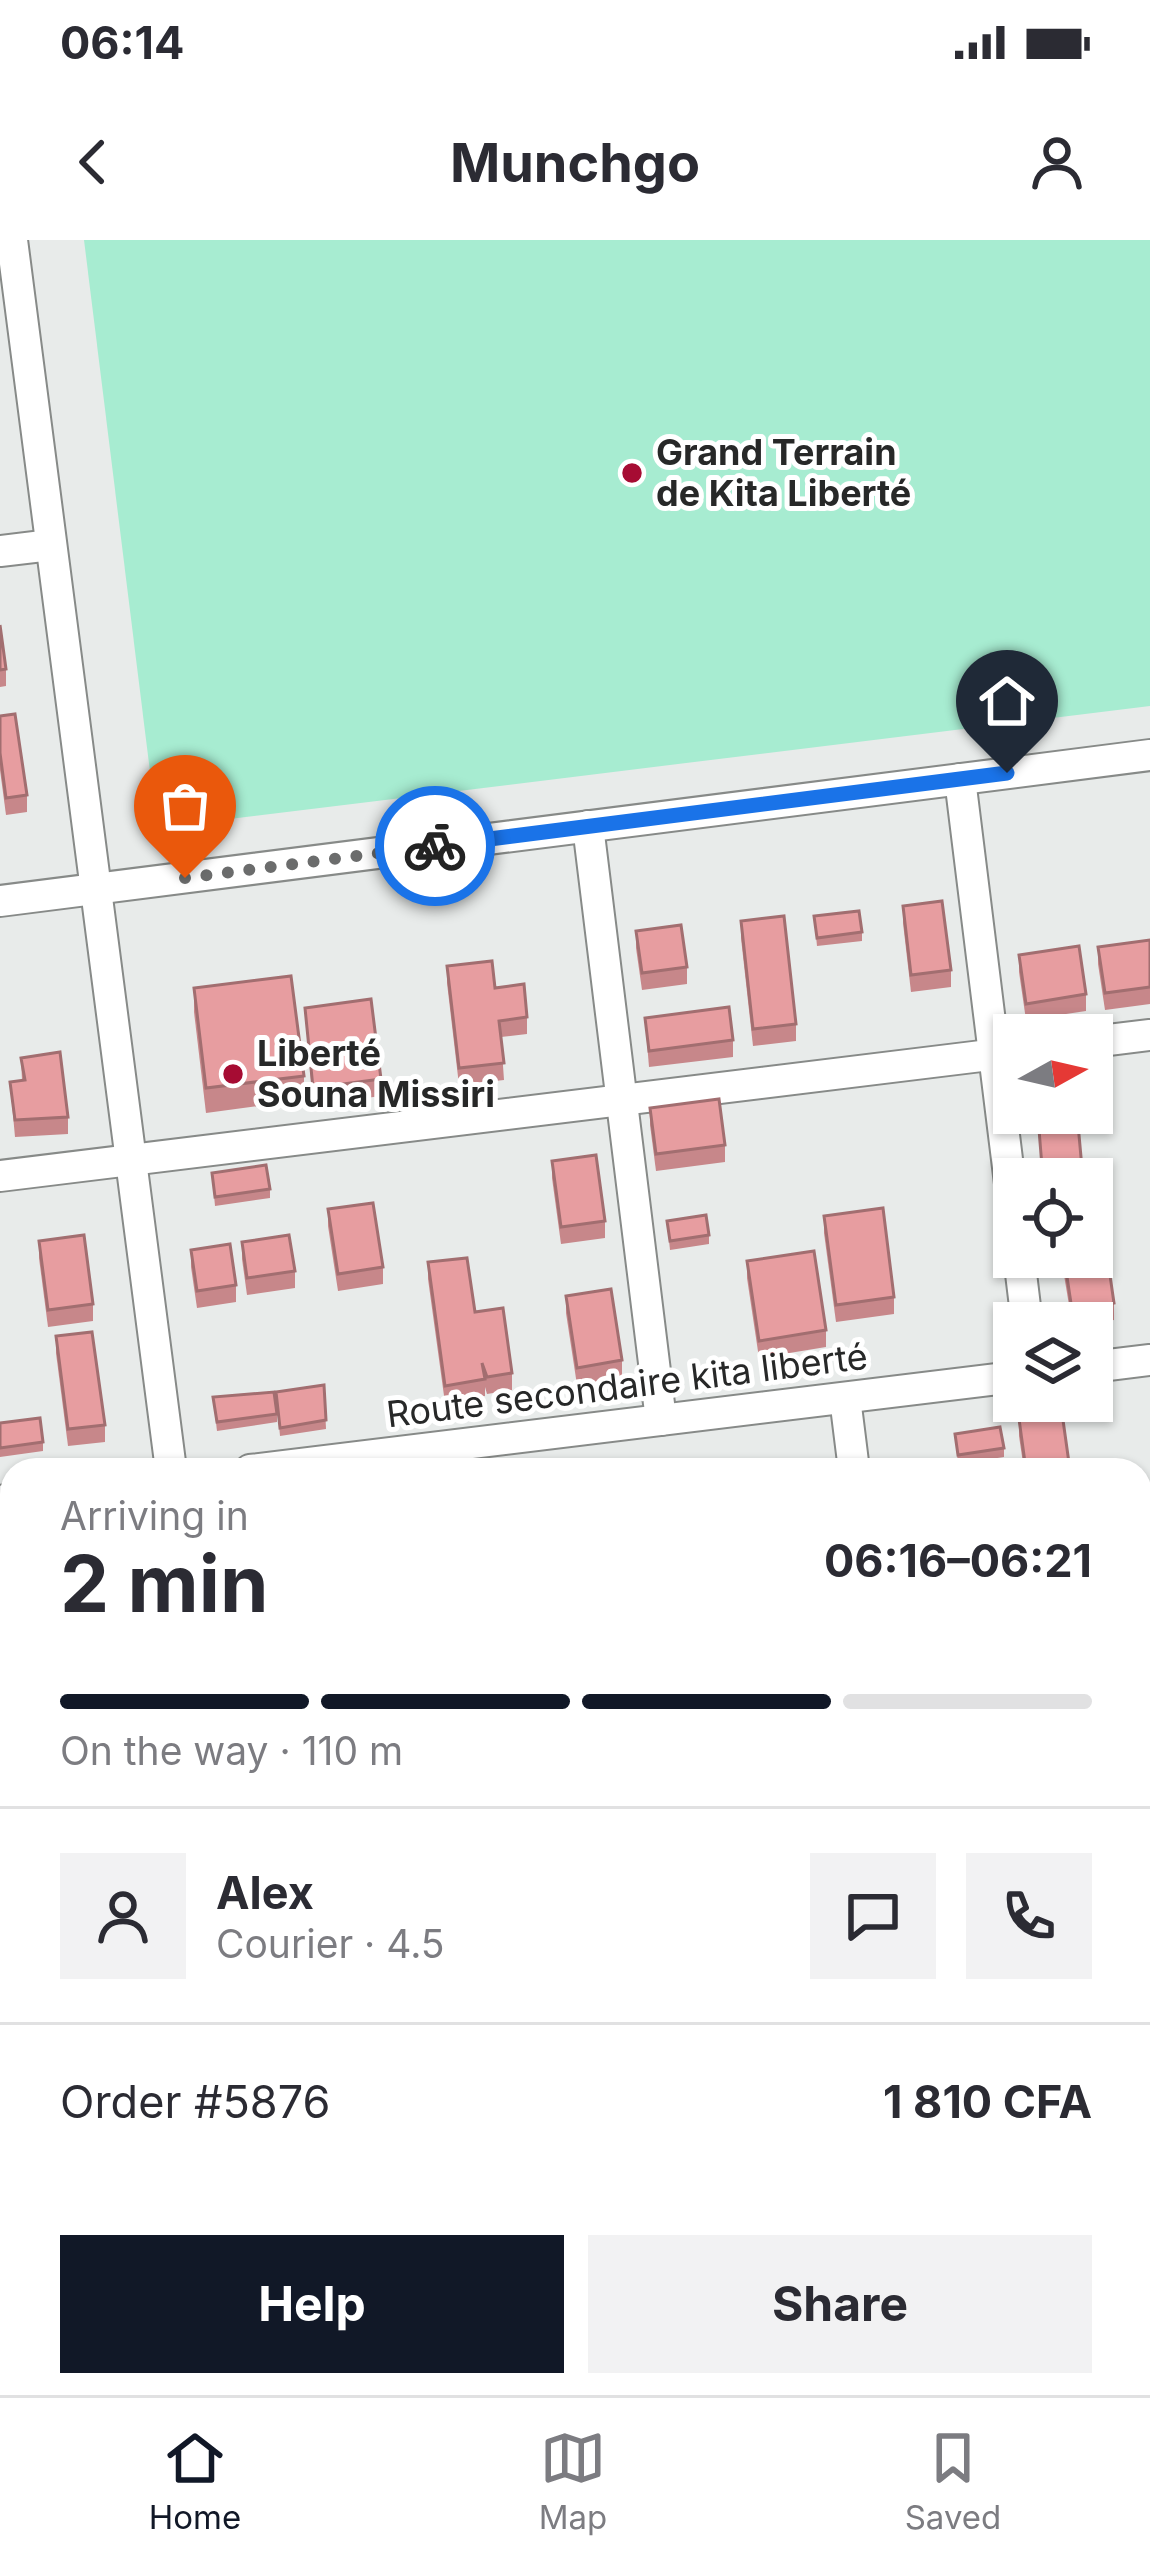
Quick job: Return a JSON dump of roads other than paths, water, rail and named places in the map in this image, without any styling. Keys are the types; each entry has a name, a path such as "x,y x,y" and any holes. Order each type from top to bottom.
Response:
{"street":[{"path":"12,240 169,1458"},
{"path":"0,551 51,544"},
{"path":"0,901 1150,755"},
{"path":"960,779 998,1014"},
{"path":"588,826 662,1420"},
{"path":"1113,1039 1150,1035"},
{"path":"0,1176 993,1054"},
{"path":"1113,1364 1150,1360"},
{"name":"Route secondaire kita liberté","path":"349,1458 993,1380"},
{"path":"844,1398 852,1458"}],"place":[{"name":"Grand Terrain de Kita Liberté","path":"632,473"},
{"name":"Liberté Souna Missiri","path":"233,1074"}]}
